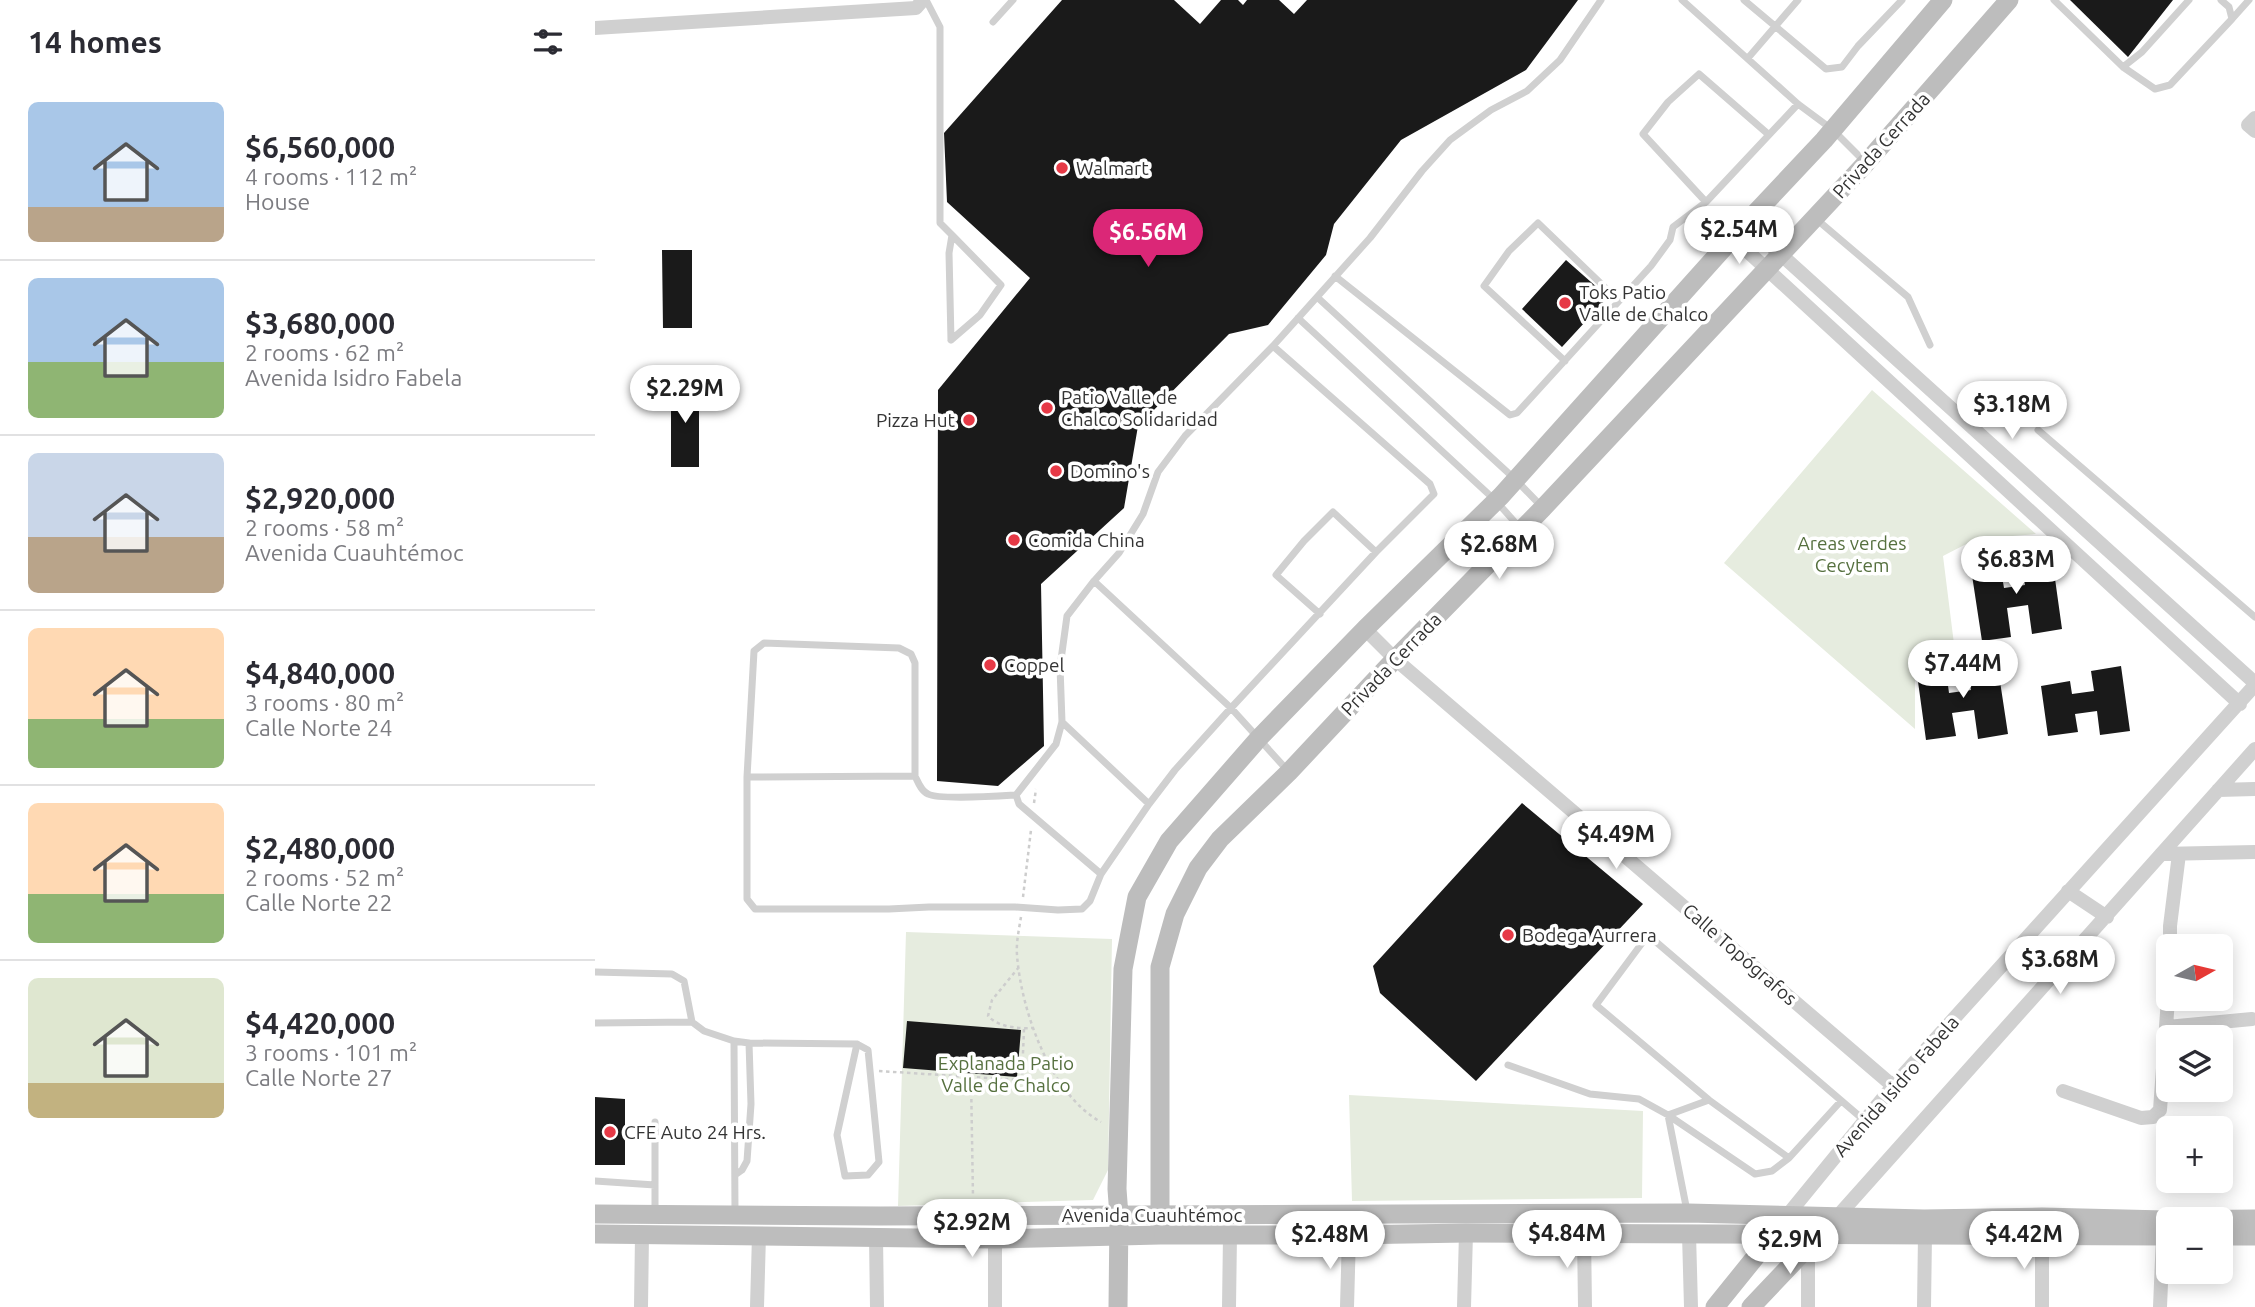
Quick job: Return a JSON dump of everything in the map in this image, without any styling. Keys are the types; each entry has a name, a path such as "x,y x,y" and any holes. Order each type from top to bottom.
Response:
{"street":[{"path":"595,28 916,8 924,0"},
{"path":"1118,1307 1117,1189 1123,970 1137,897 1169,841 1259,738 1365,629 1496,501 1739,230 1833,130 1943,0"},
{"name":"Privada Cerrada","path":"1159,1225 1160,967 1175,914 1198,868 1220,839 1289,772 1395,659 1543,509 1774,262 1866,163 2009,0"},
{"path":"2255,118 2248,125 2255,131"},
{"path":"1739,230 2029,480 2255,684"},
{"path":"1774,262 2014,497 2240,704"},
{"path":"2014,497 2029,480"},
{"name":"Calle Topógrafos","path":"1365,629 1395,659 1893,1086"},
{"name":"Avenida Isidro Fabela","path":"1715,1307 1893,1086 2240,704 2255,684"},
{"path":"1751,1307 1837,1217 2255,749"},
{"path":"2218,790 2255,789"},
{"path":"2161,854 2255,852"},
{"path":"2171,934 2179,854"},
{"path":"2068,891 2107,917"},
{"path":"2188,1025 2252,1019"},
{"path":"2063,1091 2141,1118 2153,1117 2160,1110 2161,1102"},
{"name":"Avenida Cuauhtémoc","path":"595,1214 655,1216 735,1225 759,1235 995,1239 1119,1226 1688,1213 1786,1217 2255,1219"},
{"name":"Avenida Cuauhtémoc","path":"595,1234 642,1235 735,1225 973,1215 1119,1226"},
{"name":"Avenida Cuauhtémoc","path":"1159,1225 1230,1235 1584,1233 1815,1239 1925,1235 2156,1236"},
{"path":"1464,1307 1466,1233"},
{"path":"1584,1233 1585,1307"},
{"path":"1689,1234 1691,1307"},
{"path":"641,1307 642,1235"},
{"path":"757,1307 759,1235"},
{"path":"1229,1307 1230,1235"},
{"path":"1924,1307 1925,1235"},
{"path":"2042,1235 2042,1307"},
{"path":"1347,1307 1349,1236"},
{"path":"2233,1236 2255,1236"},
{"path":"876,1237 877,1307"},
{"path":"995,1239 995,1307"},
{"path":"1808,1307 1815,1239"},
{"path":"2160,1307 2162,1284"}],"lane":[{"path":"924,0 940,27 940,223 952,235 1001,285 981,315 951,340 952,235"},
{"path":"993,22 1013,0"},
{"path":"1273,346 1430,484 1434,494 1376,552 1175,770 1101,874 1090,901 1082,909 1058,910 755,909 747,899 747,776 754,651 764,643 899,648 911,654 915,663 915,776 923,790 930,796 1016,795 1056,744 1062,722 1061,667 1067,616 1119,553 1143,513 1158,472 1185,436 1273,346 1370,238 1450,140 1492,110 1527,91 1560,60 1601,0"},
{"path":"1682,0 1798,104 1833,130 1866,163"},
{"path":"1744,0 1826,69 1842,67 1902,0"},
{"path":"1748,58 1798,0"},
{"path":"2054,0 2123,67 2155,89 2170,85 2249,0"},
{"path":"2123,67 2142,52 2189,0"},
{"path":"2221,0 2229,7 2232,19"},
{"path":"1706,202 1643,134 1668,102 1699,74 1768,134"},
{"path":"1335,276 1510,415 1517,413 1657,257 1670,240 1673,226 1706,202 1798,104"},
{"path":"1815,218 1909,297 1930,345"},
{"path":"1565,361 1484,286 1509,251 1538,223 1618,300"},
{"path":"1317,297 1543,509"},
{"path":"1298,318 1496,501 1522,530"},
{"path":"2038,430 2255,617"},
{"path":"1320,614 1276,575 1304,541 1333,512 1376,552"},
{"path":"1094,581 1231,708 1289,772"},
{"path":"1062,722 1149,804"},
{"path":"747,776 915,776"},
{"path":"1016,795 1019,804 1101,874"},
{"path":"1789,1158 1709,1100 1596,1005 1648,935 1864,1121"},
{"path":"595,972 672,974 684,981 692,1022"},
{"path":"595,1023 692,1022 704,1031 734,1041 857,1044 868,1050 879,1162 868,1175 845,1176 837,1135 857,1044"},
{"path":"734,1041 735,1225"},
{"path":"735,1175 747,1161 751,1104 749,1043"},
{"path":"1508,1065 1590,1094 1639,1098 1755,1174 1772,1171 1789,1158 1841,1101"},
{"path":"1668,1115 1709,1100"},
{"path":"735,1105 751,1104"},
{"path":"1668,1115 1688,1213"},
{"path":"655,1122 655,1216"},
{"path":"595,1181 655,1185"}],"path":[{"path":"1040,765 1016,952 1019,967 1033,1028 1050,1066 1089,1115 1119,1131"},
{"path":"1019,967 992,1000 988,1016 994,1023 1033,1028"},
{"path":"871,1070 1019,1080 1022,1077 1024,1028"},
{"path":"971,1078 973,1215"}],"green space":[{"name":"Areas verdes Cecytem","path":"1872,390 2036,534 1976,539 1943,556 1956,660 1915,659 1915,729 1724,563"},
{"name":"Explanada Patio Valle de Chalco","path":"906,932 1112,939 1108,1170 1093,1200 898,1206"},
{"path":"1349,1095 1643,1111 1642,1198 1352,1201"}],"building":[{"name":"Patio Valle de Chalco Solidaridad","path":"1062,0 1174,0 1200,24 1221,0 1238,0 1243,5 1247,0 1279,0 1294,14 1307,0 1578,0 1526,70 1401,140 1334,224 1326,255 1268,325 1229,334 1138,426 1124,508 1041,584 1044,746 998,786 937,781 938,390 1030,278 947,202 944,133"},
{"path":"2070,0 2173,0 2128,57"},
{"path":"662,250 692,250 692,328 663,328"},
{"name":"Toks Patio Valle de Chalco","path":"1566,260 1608,297 1562,347 1522,309"},
{"path":"671,383 699,383 699,467 671,467"},
{"path":"2051,550 2062,629 2032,634 2028,605 2007,608 2011,637 1982,641 1970,562 1999,558 2004,588 2025,585 2021,555"},
{"path":"1996,655 2008,734 1978,739 1974,710 1952,713 1956,736 1926,740 1916,667 1945,663 1949,693 1971,690 1967,660"},
{"path":"2121,666 2130,731 2100,735 2097,711 2075,714 2078,732 2048,736 2041,686 2070,681 2072,694 2094,691 2091,671"},
{"name":"Bodega Aurrera","path":"1522,803 1643,904 1476,1081 1380,993 1373,966"},
{"path":"907,1021 1021,1030 1017,1077 903,1068"},
{"name":"CFE Auto 24 Hrs.","path":"595,1097 625,1099 625,1165 595,1165"}],"place":[{"name":"Walmart","path":"1062,168"},
{"name":"Toks Patio Valle de Chalco","path":"1565,303"},
{"name":"Patio Valle de Chalco Solidaridad","path":"1047,408"},
{"name":"Pizza Hut","path":"969,420"},
{"name":"Domino's","path":"1056,471"},
{"name":"Comida China","path":"1014,540"},
{"name":"Coppel","path":"990,665"},
{"name":"Bodega Aurrera","path":"1508,935"},
{"name":"CFE Auto 24 Hrs.","path":"610,1132"}]}
